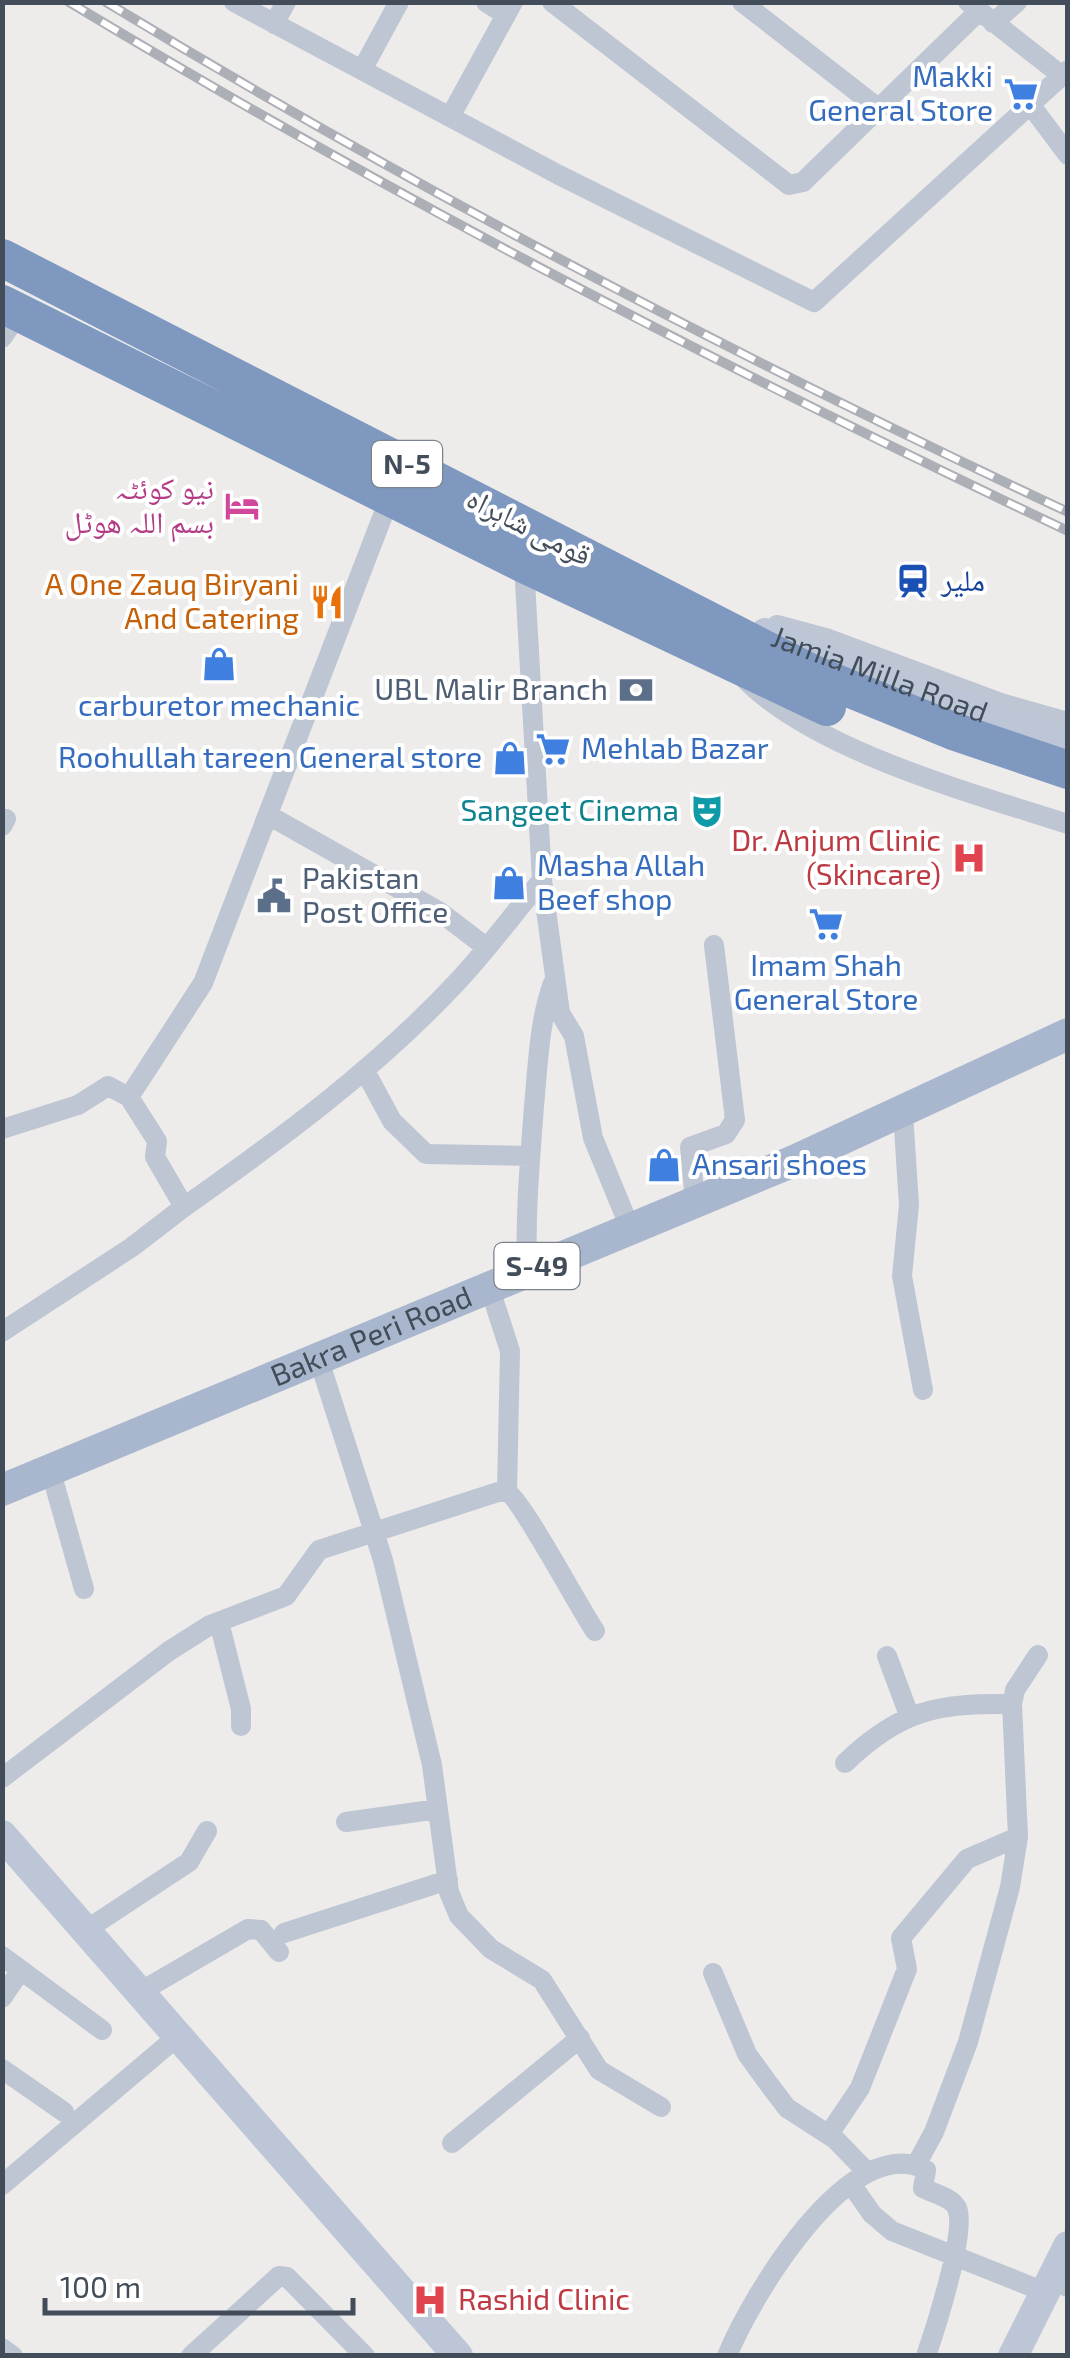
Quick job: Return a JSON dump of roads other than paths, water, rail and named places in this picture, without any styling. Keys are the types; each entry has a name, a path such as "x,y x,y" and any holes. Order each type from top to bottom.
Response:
{"highway":[{"name":"قومی شاہراہ","path":"2,258 690,610 802,683 1068,795"},
{"name":"قومی شاہراہ","path":"8,318 390,497 731,664 802,683 1068,770"}],"main road":[{"name":"Bakra Peri Road","path":"2,1490 695,1202 903,1113 1068,1034"}],"street":[{"path":"274,24 286,2"},
{"path":"362,70 399,2"},
{"path":"450,117 510,9 486,2"},
{"path":"552,2 789,184 803,182 980,12 1017,2"},
{"path":"742,2 878,108"},
{"path":"239,4 450,117 814,302 1064,72 980,12"},
{"path":"1029,103 1068,155"},
{"path":"128,1097 203,983 390,497"},
{"path":"524,564 542,880 560,1013 574,1036 593,1138 630,1228"},
{"name":"Jamia Milla Road","path":"690,610 750,627 1068,744"},
{"path":"750,627 782,625 806,632 1004,704 1068,722"},
{"path":"731,664 765,702 904,771 1068,824"},
{"path":"270,816 440,912 486,947"},
{"path":"2,1332 132,1247 282,1138 364,1071 486,947 542,880"},
{"path":"695,1202 690,1147 726,1134 734,1120 714,945"},
{"path":"527,1270 525,1216 544,1006 555,976"},
{"path":"364,1071 392,1121 426,1154 530,1156"},
{"path":"3,1128 78,1105 108,1086 128,1097 158,1140 155,1157 184,1207"},
{"path":"903,1113 910,1206 902,1276 924,1390"},
{"path":"489,1286 510,1351 507,1492"},
{"path":"319,1360 375,1533 432,1766 448,1880 468,1929 491,1949 542,1980 599,2070 660,2107"},
{"path":"52,1472 84,1589"},
{"path":"2,1778 169,1651 219,1622 286,1596 320,1550 507,1492"},
{"path":"507,1492 520,1502 561,1579 595,1631"},
{"path":"219,1622 241,1709 241,1726"},
{"path":"916,2165 934,2132 968,2042 1010,1887 1018,1837 1012,1704 1015,1690 1038,1655"},
{"path":"887,1656 909,1715"},
{"path":"845,1763 876,1733 909,1715 954,1703 1012,1704"},
{"path":"346,1822 438,1809"},
{"path":"86,1930 189,1862 207,1830"},
{"path":"2,1835 458,2356"},
{"path":"829,2134 860,2088 907,1968 902,1938 967,1859 1018,1837"},
{"path":"140,1992 248,1930 261,1930 281,1942 448,1880"},
{"path":"2,1956 102,2030"},
{"path":"2,1998 22,1970"},
{"path":"713,1973 747,2054 799,2118 829,2134 859,2178 872,2214 892,2231 954,2256 1062,2288"},
{"path":"2,2184 178,2036"},
{"path":"452,2143 580,2038"},
{"path":"2,2068 64,2112"},
{"path":"726,2356 739,2325 804,2227 859,2178 904,2163 926,2170 923,2188 956,2207 954,2256 926,2356"},
{"path":"1033,2356 1062,2288 1068,2246"},
{"path":"191,2356 279,2276 287,2277 356,2352"},
{"path":"1013,2356 1062,2288"},
{"path":"2,2348 13,2356"}],"railway":[{"path":"69,2 437,213 813,408 1068,531"},
{"path":"106,2 341,139 580,270 822,394 1068,512"}],"place":[{"name":"Makki General Store","path":"1021,94"},
{"name":"نیو کوئٹہ بسم اللہ ھوٹل","path":"242,506"},
{"name":"ملیر","path":"913,581"},
{"name":"A One Zauq Biryani And Catering","path":"327,602"},
{"name":"carburetor mechanic","path":"219,664"},
{"name":"UBL Malir Branch","path":"636,690"},
{"name":"Mehlab Bazar","path":"553,749"},
{"name":"Roohullah tareen General store","path":"510,758"},
{"name":"Sangeet Cinema","path":"707,811"},
{"name":"Dr. Anjum Clinic (Skincare)","path":"969,858"},
{"name":"Masha Allah Beef shop","path":"509,883"},
{"name":"Pakistan Post Office","path":"274,896"},
{"name":"Imam Shah General Store","path":"826,924"},
{"name":"Ansari shoes","path":"664,1165"},
{"name":"Rashid Clinic","path":"430,2300"}]}
